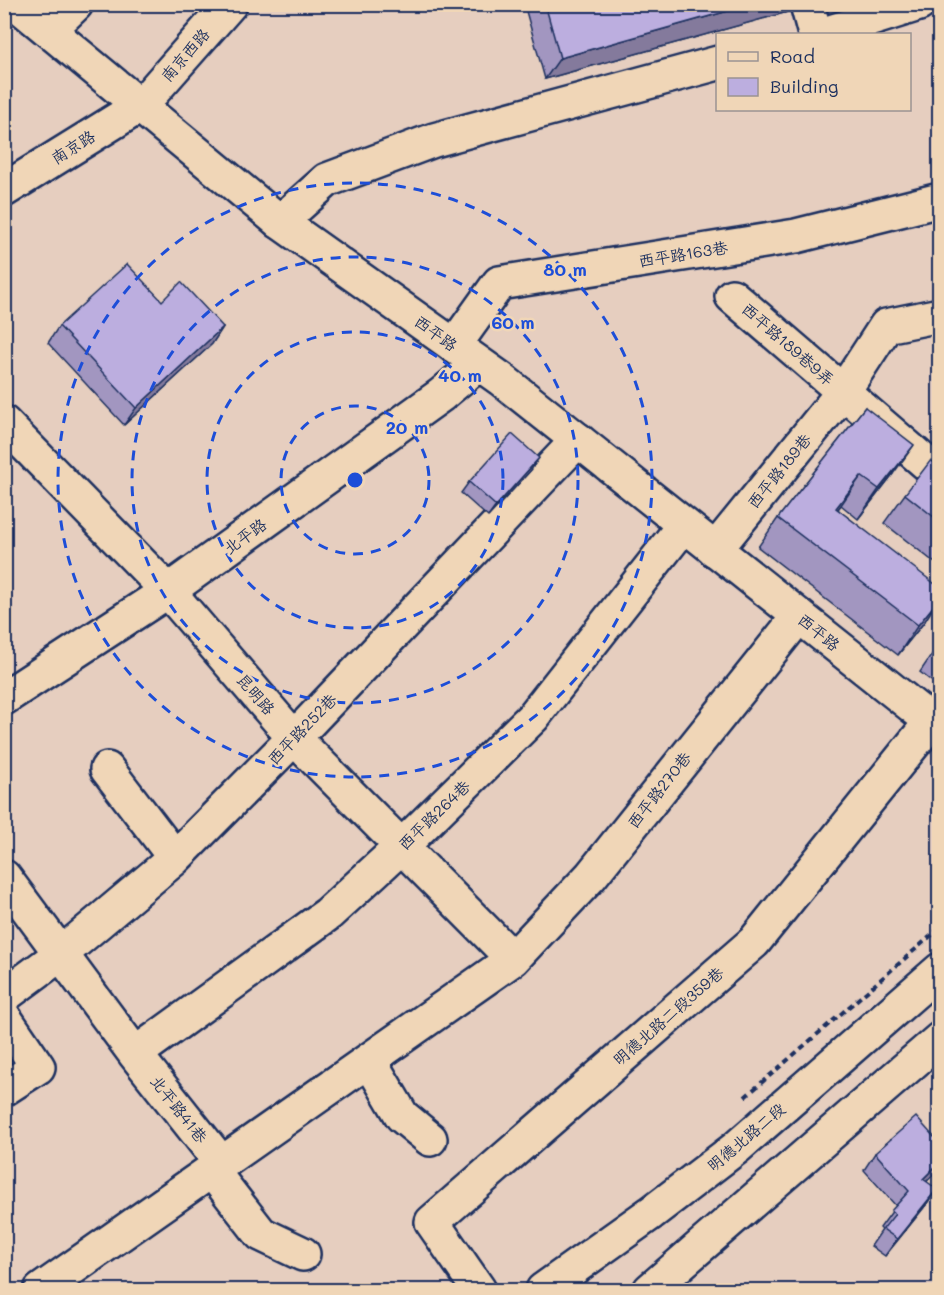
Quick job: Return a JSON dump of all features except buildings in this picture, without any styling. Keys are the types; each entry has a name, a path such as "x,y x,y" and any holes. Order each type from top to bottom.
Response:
{"street":[{"name":"西平路","path":"17,4 280,222 466,355 579,440 935,725"},
{"path":"49,30 76,4"},
{"name":"南京西路","path":"141,105 230,4"},
{"path":"807,4 815,33"},
{"path":"827,33 919,4"},
{"path":"280,222 327,180 434,140 716,63"},
{"name":"南京路","path":"4,190 141,105"},
{"name":"西平路163巷","path":"466,355 499,284 796,236 939,200"},
{"name":"西平路189巷9弄","path":"732,296 843,392"},
{"name":"西平路189巷","path":"715,550 843,392 886,326 939,315"},
{"name":"北平路","path":"4,698 168,591 441,395 466,355"},
{"path":"843,392 939,475"},
{"name":"昆明路","path":"4,423 168,591 294,738 513,959"},
{"name":"西平路252巷","path":"4,996 62,953 175,858 294,738 579,440"},
{"name":"西平路264巷","path":"135,1054 328,914 401,847 533,717 684,525"},
{"name":"西平路270巷","path":"513,959 591,876 799,616"},
{"name":"明德北路二段359巷","path":"479,1290 432,1222 754,942 935,725"},
{"path":"107,769 175,858"},
{"name":"北平路41巷","path":"4,877 217,1167 261,1234 303,1254"},
{"path":"42,1290 513,959"},
{"name":"明德北路二段","path":"543,1290 651,1213 736,1148 939,970"},
{"path":"4,1017 38,1067 4,1089"},
{"path":"650,1290 939,1039"},
{"path":"369,1060 402,1116 430,1139"}],"path":[{"path":"745,1097 939,928"}]}
